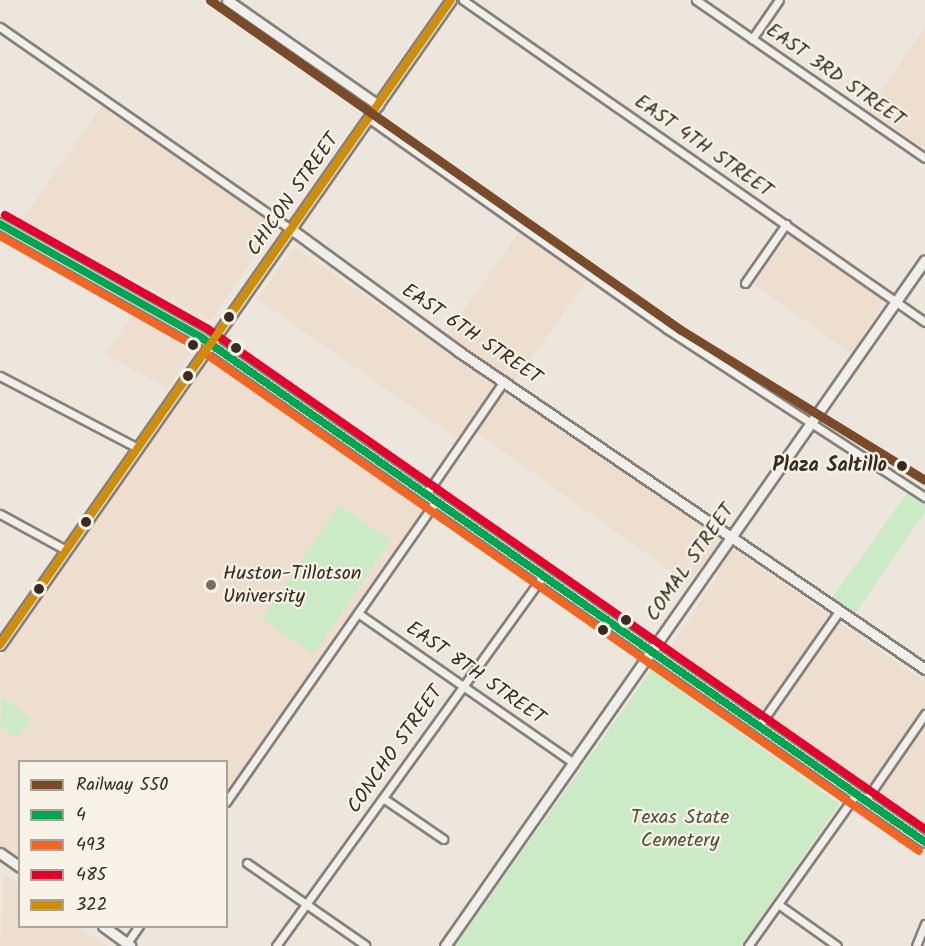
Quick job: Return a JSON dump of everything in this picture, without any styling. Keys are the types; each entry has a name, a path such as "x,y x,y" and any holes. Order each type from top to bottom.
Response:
{"main road":[{"path":"0,224 130,293 212,345 653,649 925,842"}],"street":[{"path":"227,0 378,105"},
{"name":"CHICON STREET","path":"0,645 212,345 451,0"},
{"name":"EAST 4TH STREET","path":"463,0 925,322"},
{"name":"EAST 3RD STREET","path":"696,0 925,158"},
{"path":"752,39 779,0"},
{"name":"EAST 6TH STREET","path":"0,27 291,229 504,381 925,669"},
{"path":"368,118 800,420 812,421 925,497"},
{"path":"746,283 786,224"},
{"name":"COMAL STREET","path":"445,946 925,260"},
{"path":"0,376 138,448"},
{"path":"427,493 504,381"},
{"path":"228,799 437,500"},
{"path":"0,514 66,550"},
{"name":"CONCHO STREET","path":"276,946 544,574"},
{"path":"759,726 840,610"},
{"name":"EAST 8TH STREET","path":"358,613 574,762"},
{"path":"865,801 925,714"},
{"path":"749,946 856,794"},
{"path":"383,798 443,839"},
{"path":"2,858 18,866"},
{"path":"247,863 365,945"},
{"path":"778,904 837,946"},
{"path":"916,946 925,924"},
{"path":"104,928 129,945 138,928"}],"shaded area":[{"path":"925,27 925,148 868,110"},
{"path":"102,105 275,225 211,321 23,219"},
{"path":"519,232 588,280 507,391 925,682 925,831 669,650 718,574 703,564 688,583 477,433 465,426 456,438 257,299 294,247 439,346"},
{"path":"791,233 885,300 852,354 753,284"},
{"path":"132,315 192,352 168,388 105,355"},
{"name":"Huston-Tillotson University","path":"210,359 424,503 424,509 228,792 228,760 18,760 18,857 0,844 0,659"},
{"path":"4,874 18,884 18,928 80,928 107,946 0,946"}],"green space":[{"path":"908,492 925,503 925,512 854,615 832,598"},
{"path":"339,505 391,540 314,654 262,619"},
{"name":"Texas State Cemetery","path":"652,669 839,804 741,946 455,946"},
{"path":"2,697 31,718 17,738 0,726"}],"rail line":[{"name":"550","path":"210,0 681,330 925,480"}],"transit line":[{"name":"322","path":"0,645 451,0"},
{"name":"485","path":"5,215 208,329 925,829"},
{"name":"4","path":"0,224 202,338 925,842"},
{"name":"493","path":"0,236 196,347 919,851"}],"place":[{"name":"Plaza Saltillo","path":"902,466"},
{"name":"Huston-Tillotson University","path":"211,585"}]}
